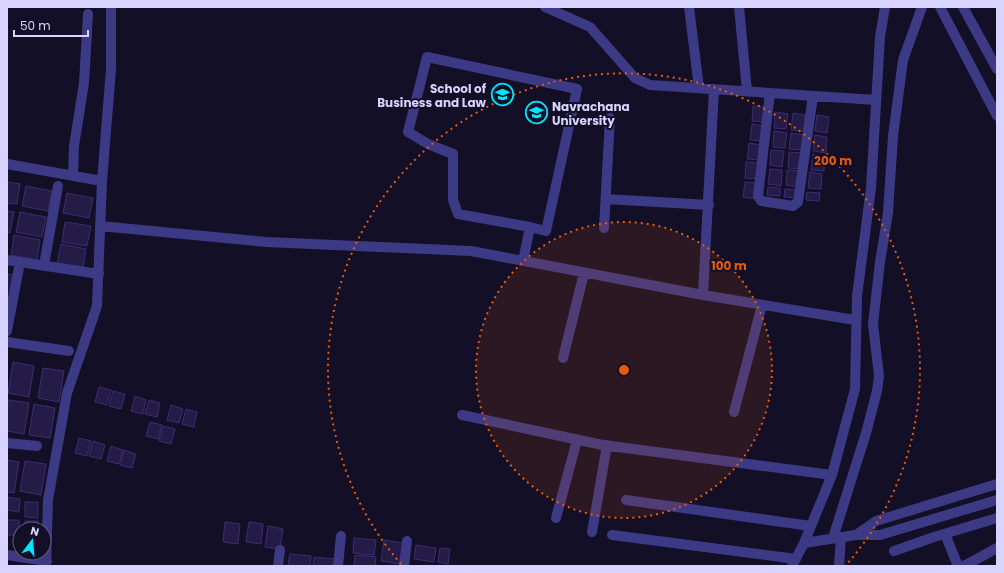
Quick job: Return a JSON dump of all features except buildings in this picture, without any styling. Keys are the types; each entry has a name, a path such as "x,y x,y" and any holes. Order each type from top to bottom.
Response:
{"street":[{"path":"7,555 47,564 48,500 67,393 97,306 102,181 111,69 110,7"},
{"path":"545,7 590,28 635,78 642,83 659,87 699,88 876,100"},
{"path":"689,7 699,88"},
{"path":"739,7 747,91"},
{"path":"612,535 794,562 832,475 855,389 857,368 855,320 871,188 880,37 885,7"},
{"path":"840,564 837,538 877,391 879,376 873,324 880,262 888,212 893,136 903,60 922,7"},
{"path":"940,7 997,116"},
{"path":"963,7 997,69"},
{"path":"73,175 74,146 84,83 88,14"},
{"path":"427,57 577,89 546,231 530,227 458,214 453,200 453,154 428,144 408,132 427,57"},
{"path":"702,295 709,205 714,89"},
{"path":"770,93 758,196 762,201 794,206 798,202 813,96"},
{"path":"604,228 610,118"},
{"path":"7,164 102,181"},
{"path":"44,265 58,186"},
{"path":"606,199 709,205"},
{"path":"100,226 266,242 471,252 702,295 855,320"},
{"path":"524,261 530,227"},
{"path":"7,260 99,274"},
{"path":"7,331 20,262"},
{"path":"563,358 584,273"},
{"path":"734,412 762,305"},
{"path":"7,342 68,351"},
{"path":"462,415 607,445 832,475"},
{"path":"556,518 577,440"},
{"path":"7,443 37,446"},
{"path":"592,532 607,445"},
{"path":"856,535 876,521 997,484"},
{"path":"955,497 963,529"},
{"path":"626,500 811,526"},
{"path":"804,542 856,535 880,535 997,500"},
{"path":"894,551 997,518"},
{"path":"945,534 958,566"},
{"path":"338,566 341,536"},
{"path":"404,566 407,541"},
{"path":"964,566 997,548"},
{"path":"278,566 280,550"}],"place":[{"name":"School of Business and Law","path":"502,95"},
{"name":"Navrachana University","path":"537,113"}]}
